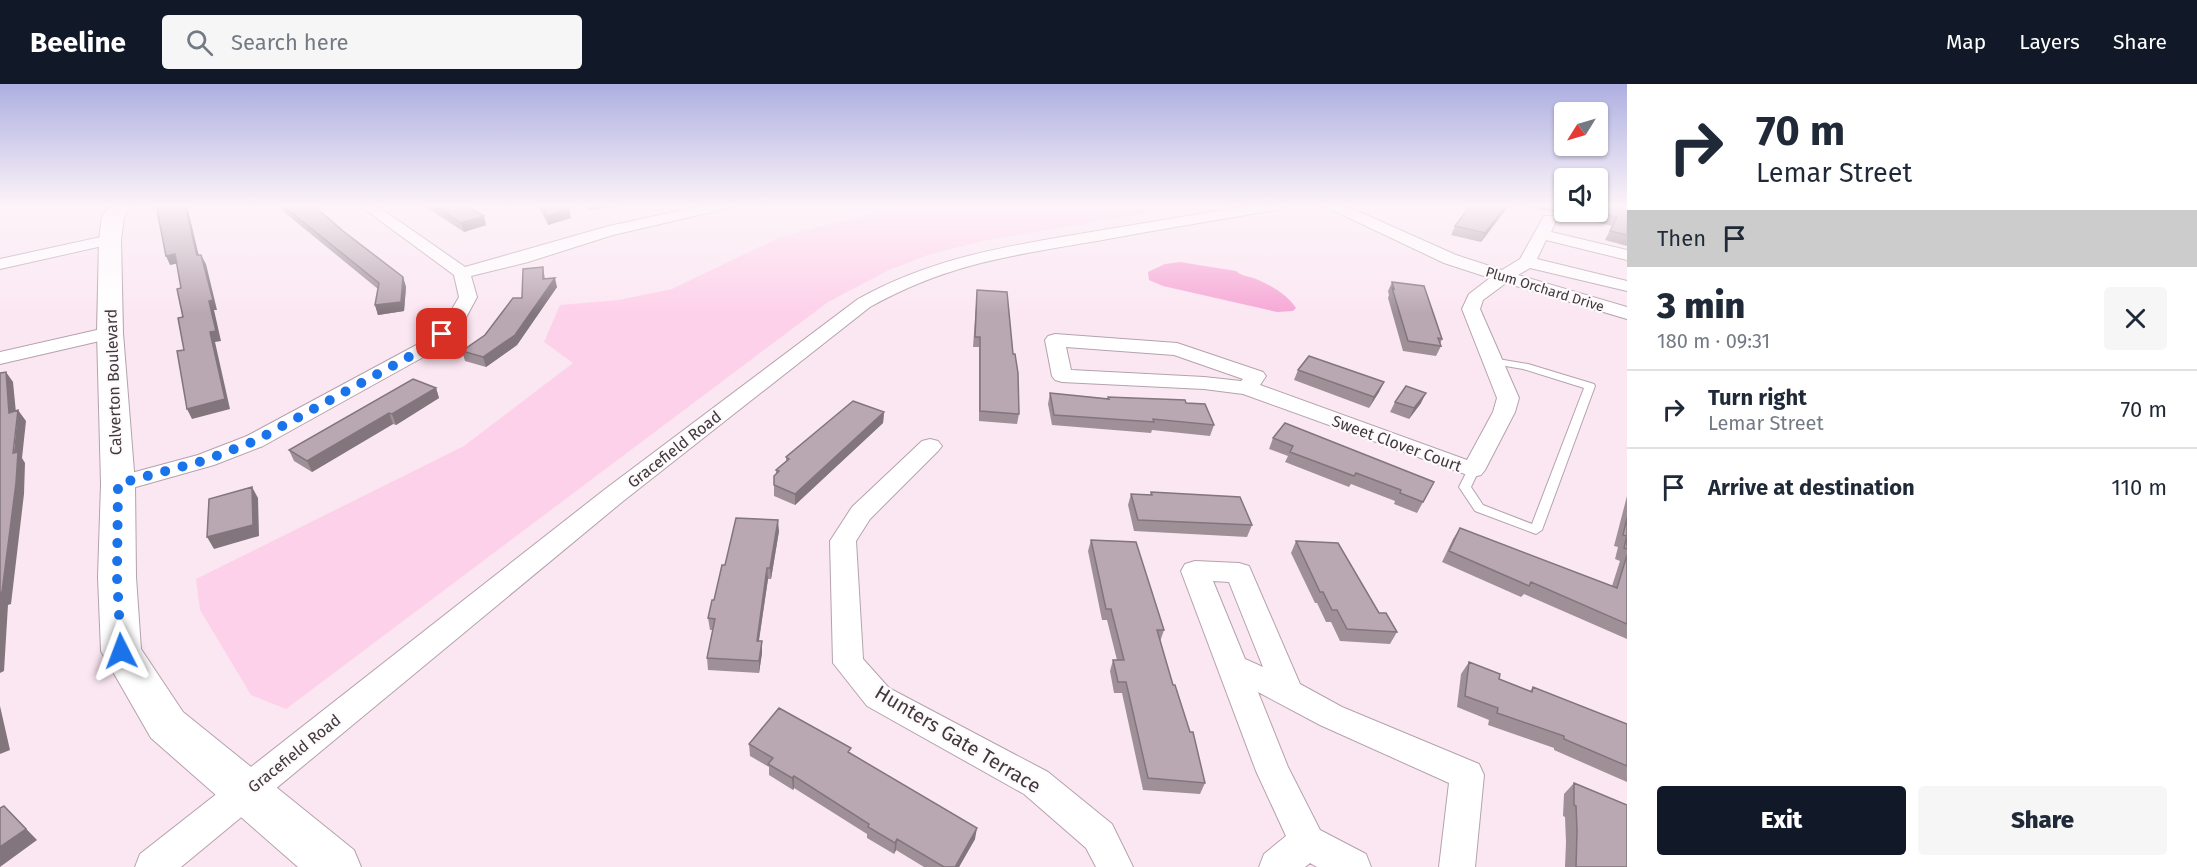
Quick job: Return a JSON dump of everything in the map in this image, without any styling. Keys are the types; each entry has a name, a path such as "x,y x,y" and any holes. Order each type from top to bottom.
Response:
{"street":[{"path":"0,264 103,242"},
{"name":"Calverton Boulevard","path":"110,242 110,333 118,484 117,577 121,651 167,726 336,867"},
{"path":"118,484 206,460 255,441 429,346 455,321 468,297 462,273 418,242"},
{"path":"462,273 575,242"},
{"name":"Gracefield Road","path":"153,867 604,503 864,303 898,284 943,267 1003,252 1064,242"},
{"name":"Plum Orchard Drive","path":"1412,242 1450,259 1502,277 1627,313"},
{"path":"1537,242 1527,261 1627,286"},
{"path":"1588,242 1627,255"},
{"name":"Sweet Clover Court","path":"1247,388 1256,376 1177,349 1055,340 1062,376 1204,383 1247,388 1473,470 1504,412 1508,398 1471,309 1474,298 1527,261"},
{"path":"0,358 110,333"},
{"name":"Hunters Gate Terrace","path":"930,446 861,513 843,541 848,663 878,697 1036,783 1099,836 1115,867"},
{"path":"1288,692 1239,573 1195,571 1273,771 1307,842 1353,867"},
{"path":"1234,668 1288,692 1331,716 1467,775 1457,867"},
{"path":"1277,867 1307,842"}],"lane":[{"path":"1473,470 1465,487 1479,508 1536,530 1590,386 1524,366 1492,361"}],"shaded area":[{"path":"771,242 981,242 928,255 889,270 828,302 286,709 251,695 200,610 196,579 464,446 573,363 544,342 560,305 619,300 672,289"},
{"path":"1180,262 1236,271 1277,290 1296,308 1293,311 1277,312 1163,286 1149,280 1148,272 1165,264"}],"building":[{"path":"163,242 194,242 197,255 201,255 213,300 209,301 216,331 210,332 225,399 187,409 177,351 184,350 178,318 183,317 177,289 181,288 175,254 166,256"},
{"path":"327,242 357,242 403,277 401,302 375,305 379,283"},
{"path":"543,267 543,279 555,278 515,335 483,357 462,351 485,335 513,298 522,298 523,269"},
{"path":"1392,282 1424,286 1442,339 1438,338 1441,346 1408,341"},
{"path":"977,290 1007,292 1013,354 1015,354 1018,373 1019,414 980,411 980,337 975,337"},
{"path":"1309,356 1384,382 1374,397 1298,370"},
{"path":"6,372 9,413 18,410 13,453 18,452 16,483 2,592 0,593 0,373"},
{"path":"413,379 436,388 307,461 289,450"},
{"path":"1406,386 1426,393 1414,408 1395,402"},
{"path":"1050,393 1109,399 1108,397 1185,400 1186,403 1205,404 1214,425 1153,419 1154,422 1054,415"},
{"path":"853,401 884,412 795,494 774,485 774,476 779,471 776,470 789,459 786,457"},
{"path":"1285,423 1434,482 1423,502 1400,493 1401,490 1356,473 1354,476 1290,452 1293,446 1273,438"},
{"path":"252,487 253,525 207,537 209,499"},
{"path":"1151,492 1240,497 1252,525 1138,520 1131,494 1152,495"},
{"path":"736,518 778,520 770,568 767,568 757,641 762,641 759,661 707,658 715,619 708,618 722,565 725,565"},
{"path":"1627,518 1627,536 1623,535"},
{"path":"1460,528 1617,588 1627,555 1627,624 1531,582 1529,586 1449,551"},
{"path":"1091,540 1136,542 1164,630 1157,630 1173,685 1175,685 1190,732 1193,732 1205,783 1148,778 1126,682 1118,682 1113,660 1124,660 1111,609 1106,609"},
{"path":"1296,541 1338,543 1379,613 1386,613 1397,632 1347,629 1337,610 1332,610 1323,592 1320,592"},
{"path":"1469,662 1500,674 1499,679 1532,692 1533,687 1627,724 1627,766 1564,739 1564,736 1497,713 1498,708 1465,696"},
{"path":"779,708 851,748 848,752 977,828 955,867 944,867 897,839 895,843 794,776 792,778 768,764 773,758 749,744"},
{"path":"1574,783 1627,805 1627,867 1576,867 1577,831"},
{"path":"4,806 26,829 0,847 0,808"}],"route":[{"path":"121,651 117,577 118,484 206,460 255,441 429,346 442,334"}]}
